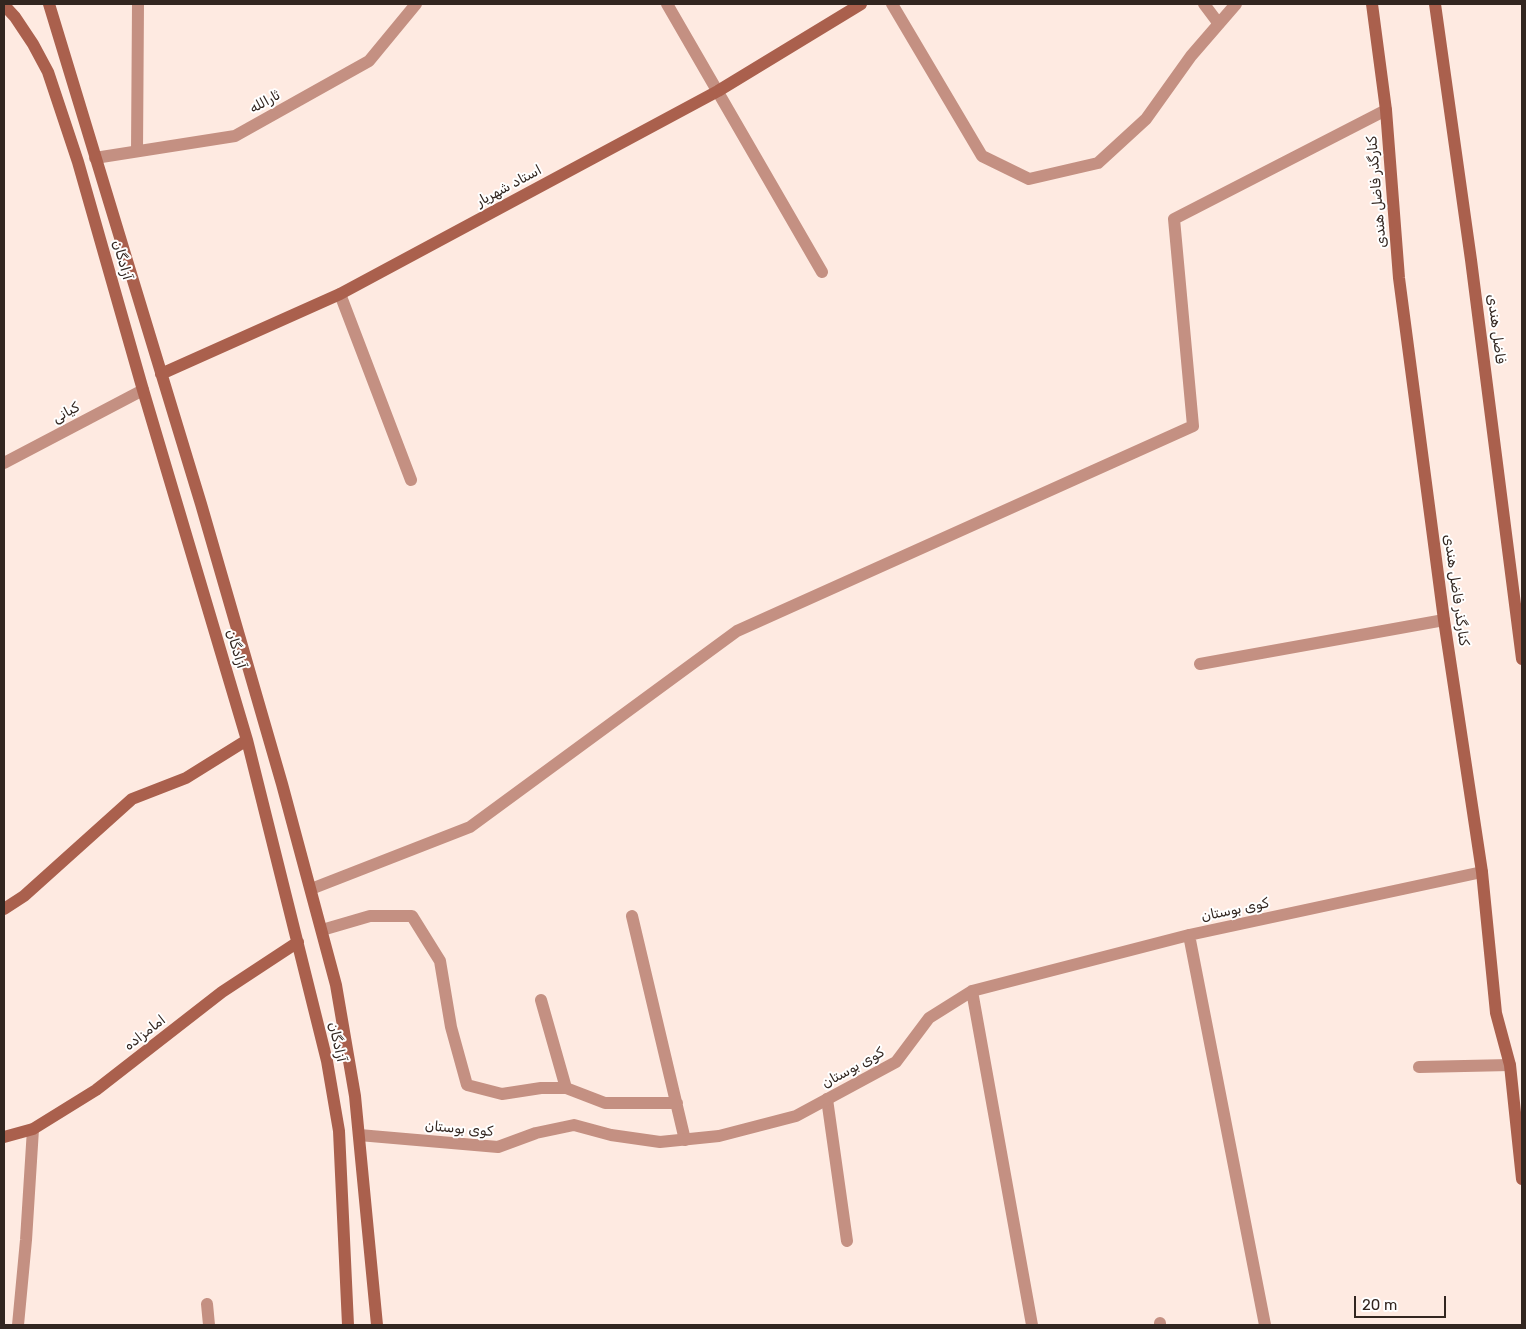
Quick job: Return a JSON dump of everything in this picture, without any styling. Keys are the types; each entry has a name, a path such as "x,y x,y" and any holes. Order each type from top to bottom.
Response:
{"main road":[{"name":"آزادگان","path":"50,4 201,504 311,889 336,985 355,1096 377,1325"},
{"name":"استاد شهریار","path":"161,374 340,294 718,91 860,4"},
{"name":"کنارگذر فاضل هندی","path":"1372,4 1386,110 1399,278 1444,620 1482,872 1496,1013 1510,1065 1522,1179"},
{"name":"فاضل هندی","path":"1435,4 1471,260 1522,659"},
{"name":"آزادگان","path":"4,5 30,39 48,72 78,162 143,390 248,740 327,1061 339,1131 348,1325"},
{"path":"4,909 24,896 132,799 186,778 248,740"},
{"name":"امامزاده","path":"4,1136 33,1128 96,1090 222,992 298,942"}],"street":[{"path":"137,151 138,4"},
{"name":"ثارالله","path":"95,158 235,136 369,61 416,4"},
{"path":"668,4 822,272"},
{"path":"892,4 982,156 1029,179 1098,163 1146,119 1191,56 1236,4"},
{"path":"1204,4 1219,24"},
{"path":"311,889 470,827 736,631 1193,426 1174,220 1386,110"},
{"path":"340,294 411,480"},
{"name":"کیانی","path":"4,464 143,390"},
{"path":"1200,664 1444,620"},
{"name":"کوی بوستان","path":"359,1135 498,1147 536,1133 574,1125 611,1135 660,1142 719,1136 796,1116 896,1062 929,1018 972,991 1189,935 1482,872"},
{"path":"322,930 370,916 412,916 440,961 451,1027 467,1085 502,1094 541,1088 566,1088 605,1103 677,1104"},
{"path":"632,916 685,1140"},
{"path":"1189,935 1265,1325"},
{"path":"972,991 1032,1325"},
{"path":"541,1000 566,1088"},
{"path":"1419,1067 1510,1065"},
{"path":"827,1099 847,1241"},
{"path":"18,1325 26,1240 33,1128"},
{"path":"207,1304 209,1325"}]}
